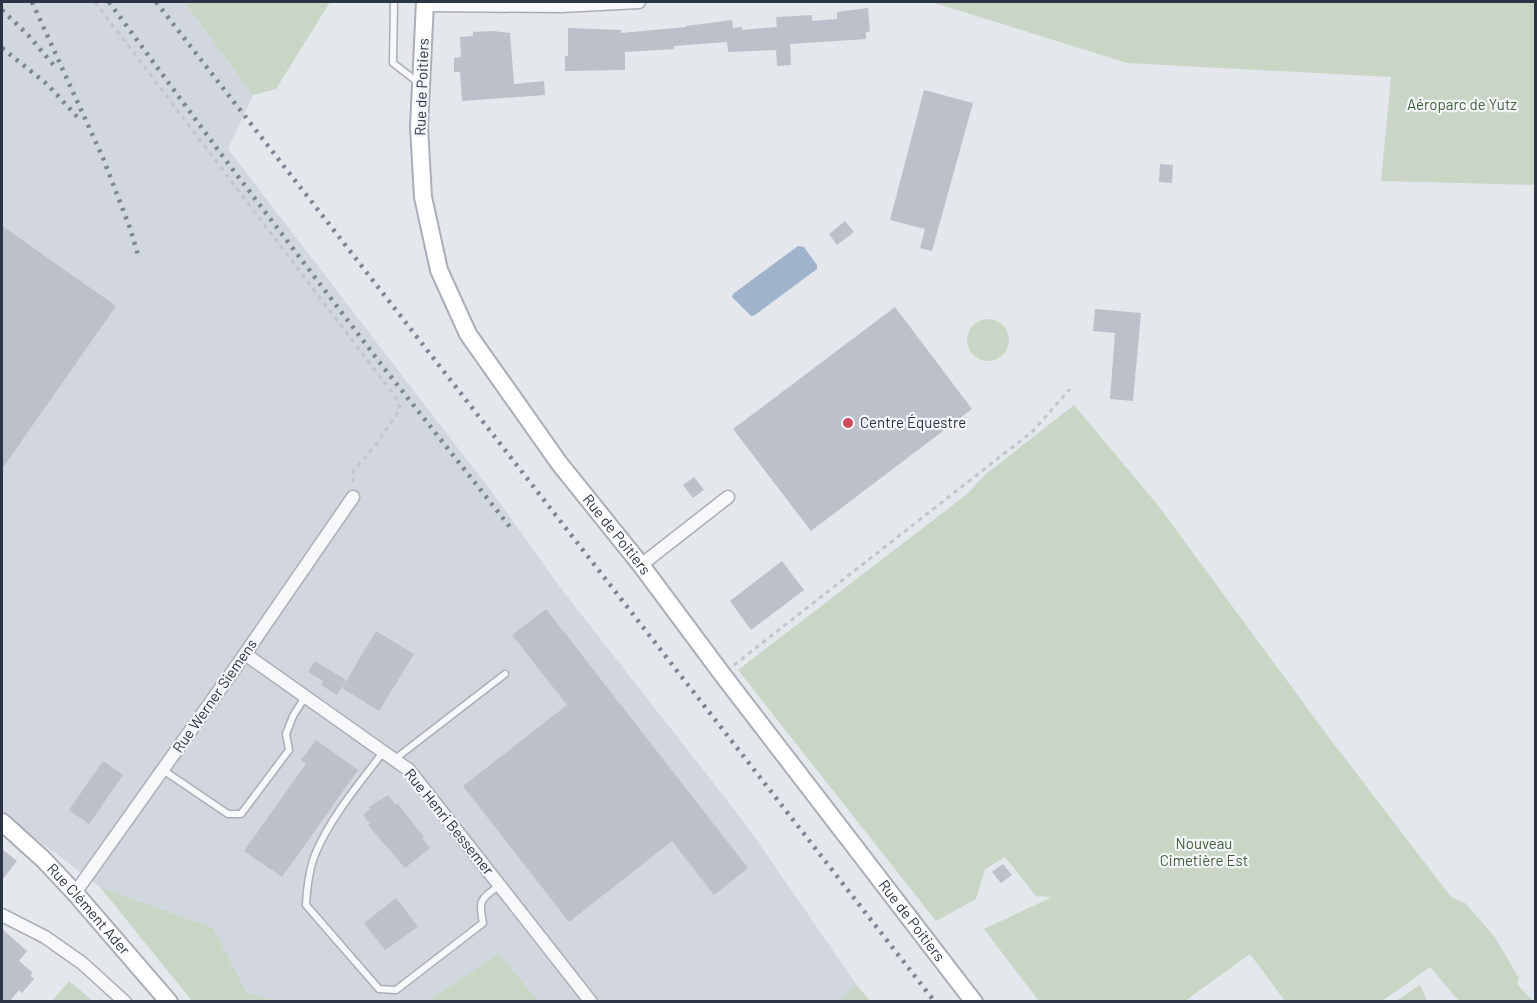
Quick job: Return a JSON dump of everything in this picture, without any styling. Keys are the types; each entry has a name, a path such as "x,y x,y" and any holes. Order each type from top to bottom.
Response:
{"street":[{"path":"425,3 561,6 639,2"},
{"name":"Rue de Poitiers","path":"425,3 419,127 423,197 439,270 468,334 559,463 641,565 974,1002"},
{"name":"Rue Werner Siemens","path":"75,893 245,654 353,497"},
{"path":"641,565 728,497"},
{"name":"Rue Henri Bessemer","path":"245,654 409,770 591,1002"},
{"name":"Rue Clément Ader","path":"2,822 43,859 75,893 168,1002"},
{"path":"2,915 45,937 82,963 125,1002"}],"lane":[{"path":"394,2 393,63 421,85"},
{"path":"395,759 505,674"},
{"path":"163,770 228,814 242,814 289,750 286,734 305,696"},
{"path":"383,751 344,805 317,850 308,879 306,905 379,989 396,990 483,923 480,907 482,898 500,885"}],"path":[{"path":"95,2 397,399 400,409 377,443 353,472 353,497"},
{"path":"722,674 1033,431 1070,388"}],"shaded area":[{"path":"2,2 184,2 253,95 228,149 494,495 563,591 747,826 856,984 840,1001 539,1001 498,955 427,1001 276,1001 247,993 213,928 100,887 2,813"}],"green space":[{"path":"184,2 330,2 276,89 253,95"},
{"name":"Aéroparc de Yutz","path":"932,2 1535,2 1535,185 1381,181 1391,77 1127,63"},
{"path":"988,319 996,320 1003,325 1008,332 1008,348 1003,355 996,360 988,361 980,360 973,355 968,348 967,340 968,332 973,325 980,320"},
{"name":"Nouveau Cimetière Est","path":"1074,405 1157,504 1324,731 1451,897 1465,903 1494,936 1519,978 1517,984 1533,1001 1459,1001 1430,967 1382,1001 1285,1001 1250,954 1185,1001 1039,1001 984,929 1052,897 1036,896 1005,857 985,869 976,899 936,921 738,670 966,495 985,475"},
{"path":"100,887 213,928 247,993 276,1001 192,1001"},
{"path":"498,954 539,1001 427,1001"},
{"path":"69,981 93,1001 52,1001"},
{"path":"856,984 870,1001 840,1001"},
{"path":"1420,985 1427,1001 1396,1001"}],"water":[{"path":"798,246 804,247 817,265 817,269 751,316 732,297 733,294"}],"building":[{"path":"868,8 870,32 866,32 866,39 790,44 791,65 777,66 776,50 728,52 727,42 625,52 625,70 565,71 565,56 568,56 568,28 621,30 621,33 732,20 733,28 742,27 742,30 777,27 776,17 812,15 812,21 837,19 837,12"},
{"path":"473,32 510,33 514,84 544,81 545,95 462,101 460,72 454,72 454,58 461,57 460,37 473,36"},
{"path":"924,90 973,103 932,251 920,248 925,229 890,220"},
{"path":"1160,164 1173,165 1172,183 1159,182"},
{"path":"845,221 854,232 837,245 829,234"},
{"path":"2,226 116,306 2,469"},
{"name":"Centre Équestre","path":"895,307 972,409 811,531 733,429"},
{"path":"1095,309 1141,313 1133,401 1110,399 1115,333 1093,331"},
{"path":"694,477 704,490 693,498 683,485"},
{"path":"782,561 804,590 751,630 730,601"},
{"path":"546,609 748,868 714,895 672,841 569,922 463,786 567,705 512,635"},
{"path":"376,631 414,654 379,711 342,688"},
{"path":"315,661 346,680 337,695 321,685 323,681 308,672"},
{"path":"316,740 358,770 282,877 244,851 306,764 301,760"},
{"path":"103,761 123,775 89,824 69,810"},
{"path":"388,795 396,805 398,804 430,848 405,868 368,825 370,824 363,815 370,809 369,807"},
{"path":"2,849 17,861 2,880"},
{"path":"1003,864 1012,875 1001,883 992,872"},
{"path":"396,898 418,927 385,950 364,923"},
{"path":"2,929 27,951 19,961 32,972 31,976 34,979 22,993 19,990 9,1002 2,1002"}],"railway":[{"path":"32,2 103,158 138,255"},
{"path":"109,2 384,368 510,527"},
{"path":"156,2 935,1002"},
{"path":"2,10 28,35 57,69"},
{"path":"2,48 48,85 81,121"}],"place":[{"name":"Centre Équestre","path":"848,423"}]}
